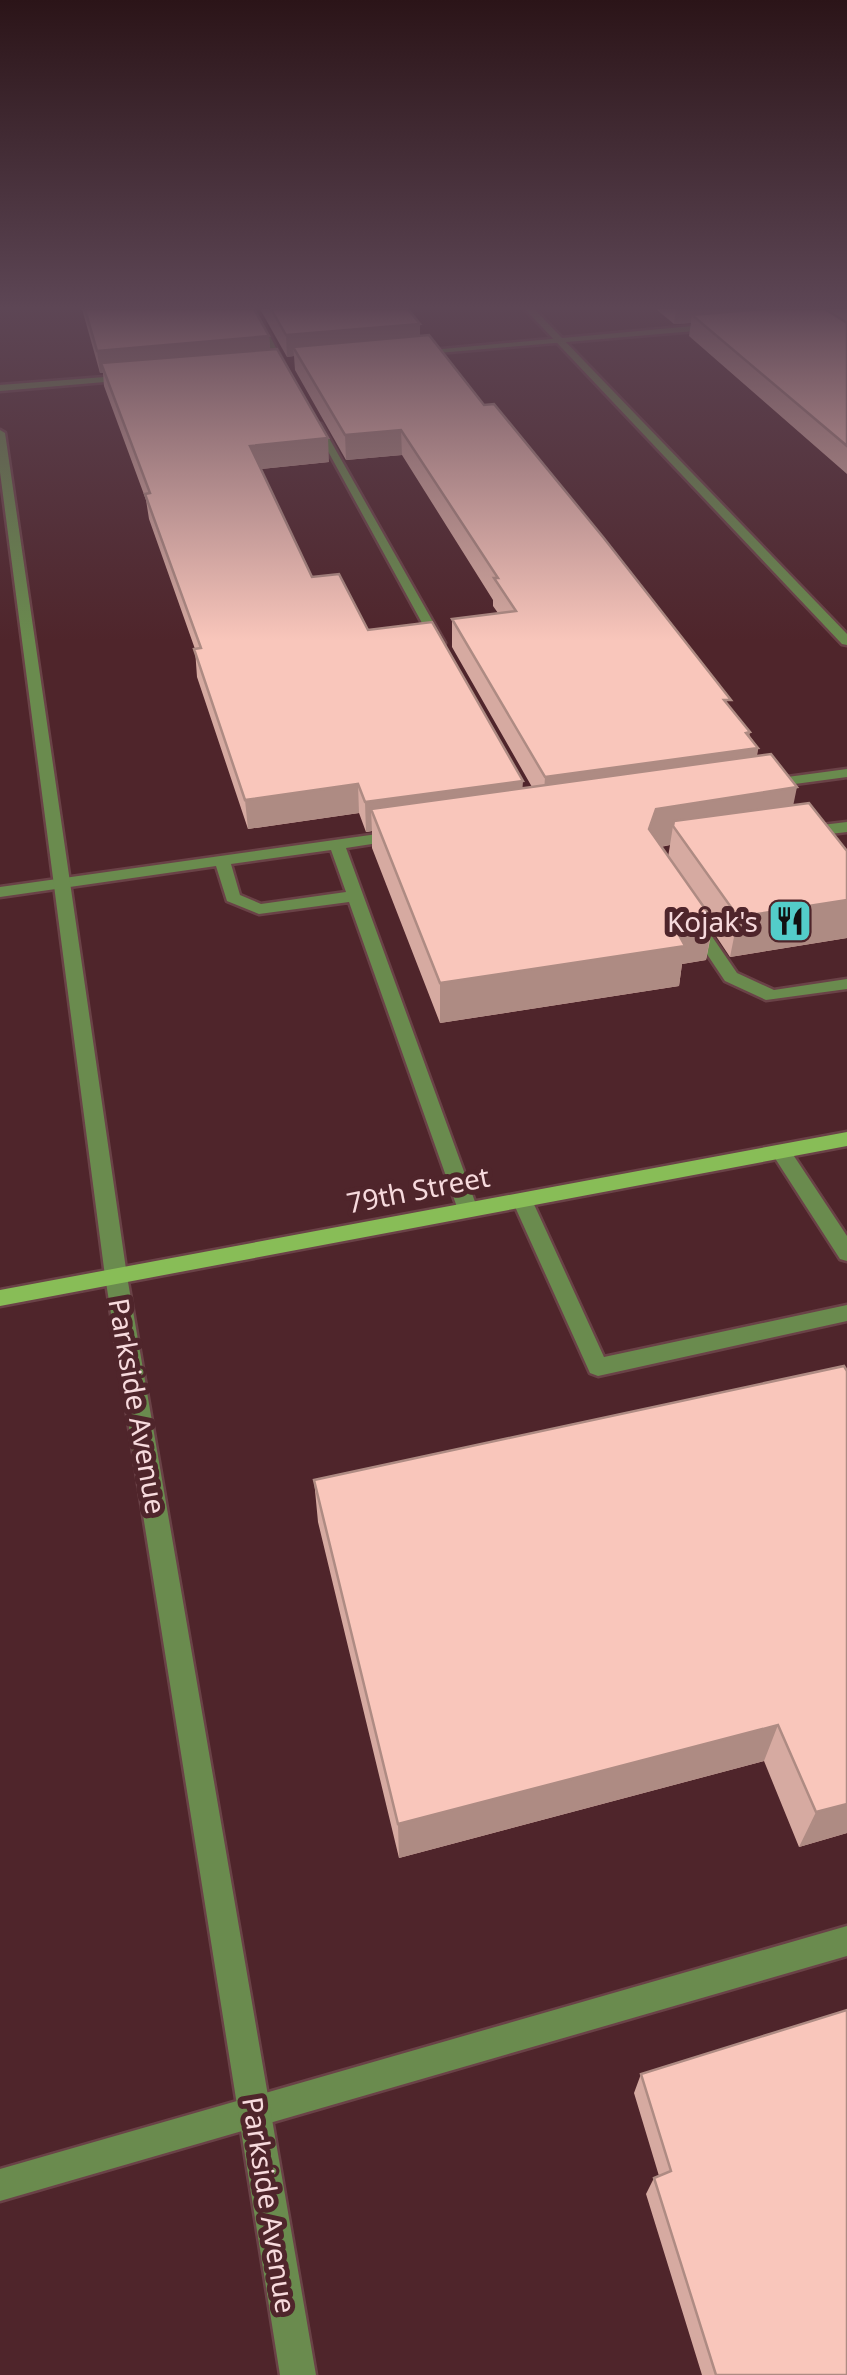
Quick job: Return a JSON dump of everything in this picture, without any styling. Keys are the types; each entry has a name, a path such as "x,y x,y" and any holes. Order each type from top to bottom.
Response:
{"main road":[{"name":"79th Street","path":"0,1298 847,1139"}],"street":[{"path":"314,420 448,660"},
{"path":"636,420 847,641"},
{"name":"Parkside Avenue","path":"0,433 116,1276 298,2375"},
{"path":"752,786 847,772"},
{"path":"790,834 847,827"},
{"path":"0,892 409,834"},
{"path":"336,845 468,1210"},
{"path":"222,861 233,898 259,909 356,896"},
{"path":"687,913 730,977 747,986 772,996 847,984"},
{"path":"781,1152 847,1254"},
{"path":"522,1200 598,1366 847,1313"},
{"path":"0,2186 847,1941"}],"building":[{"path":"122,420 318,420 328,438 250,446 312,577 339,574 368,630 432,622 523,781 365,802 358,784 245,800 194,649 201,648 145,494 150,493"},
{"path":"336,420 507,420 731,700 724,700 758,748 545,777 452,619 516,611 494,578 498,578 401,430 345,435"},
{"path":"816,420 847,420 847,446"},
{"path":"771,754 797,787 656,809 649,829 713,920 674,926 685,946 440,983 371,809"},
{"path":"809,803 847,851 847,900 738,917 673,826 674,821"},
{"path":"844,1366 847,1804 816,1812 778,1725 398,1824 314,1480"},
{"path":"847,2010 847,2375 716,2375 654,2178 671,2171 641,2074"}],"place":[{"name":"Kojak's","path":"790,921"}]}
